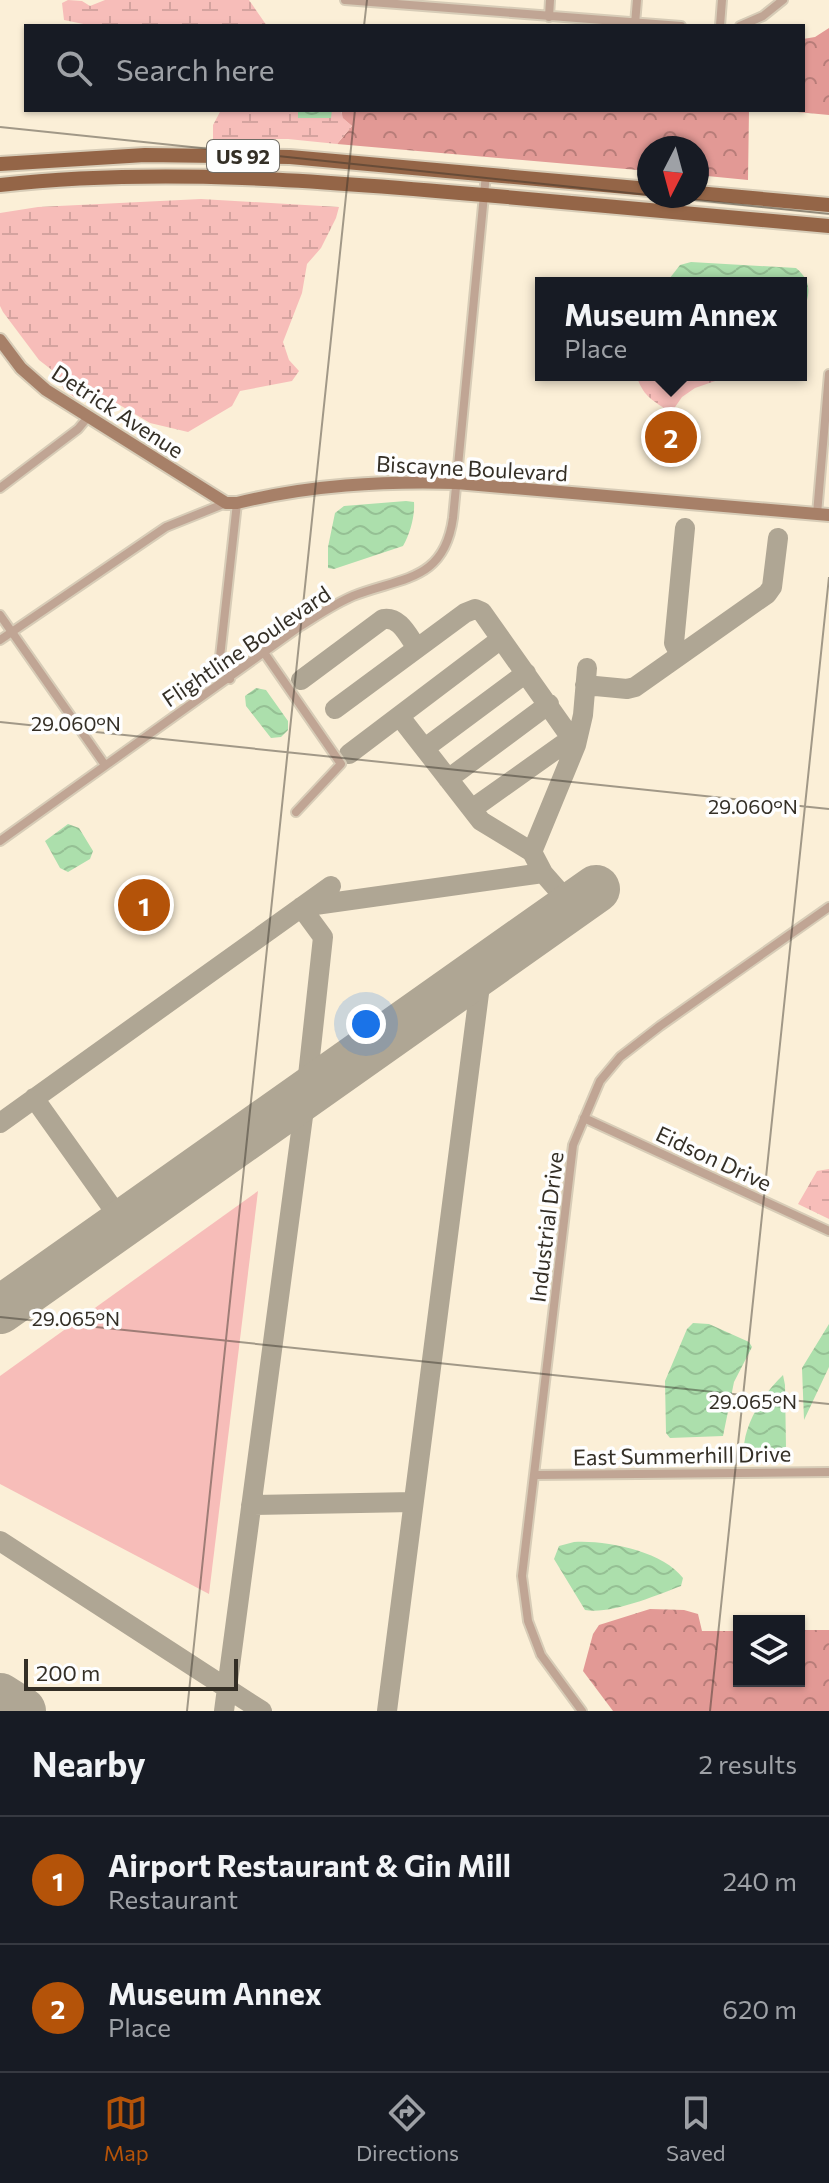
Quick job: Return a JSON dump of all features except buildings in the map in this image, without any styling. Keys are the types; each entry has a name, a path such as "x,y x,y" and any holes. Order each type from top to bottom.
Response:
{"main road":[{"name":"US 92","path":"0,164 100,157 243,156 319,159 637,188"},
{"name":"US 92","path":"0,185 100,178 244,176 829,226"},
{"path":"709,194 829,205"},
{"path":"810,224 829,218"}],"street":[{"path":"345,0 635,24 637,0"},
{"path":"549,17 550,0"},
{"path":"720,24 722,0"},
{"path":"745,24 763,16 783,0"},
{"path":"243,156 244,176"},
{"name":"Flightline Boulevard","path":"0,841 299,627 335,604 406,581 435,562 451,531 486,174"},
{"name":"Detrick Avenue","path":"0,340 29,376 88,417 232,503"},
{"path":"823,514 829,374"},
{"path":"0,488 78,429 88,417"},
{"name":"Biscayne Boulevard","path":"0,640 166,527 232,503 314,487 456,483 823,514"},
{"path":"230,679 220,657 220,646 232,503"},
{"path":"0,615 105,765"},
{"path":"265,654 341,764 296,812"},
{"name":"Industrial Drive","path":"582,1711 541,1655 528,1621 522,1576 573,1145 600,1081 620,1057 829,907"},
{"name":"Eidson Drive","path":"584,1118 829,1231"},
{"name":"East Summerhill Drive","path":"535,1475 829,1472"}],"green space":[{"path":"105,0 249,0 266,24 83,24 64,20 62,3 82,1 90,6"},
{"path":"829,28 829,115 797,112 805,112 805,39 815,37"},
{"path":"220,112 342,112 352,126 337,144 288,139 213,139 213,125"},
{"path":"342,112 749,112 748,180 709,176 709,136 637,136 637,170 337,144 352,126 342,118"},
{"path":"201,199 339,207 321,248 307,264 302,293 283,342 289,360 299,371 292,381 240,391 232,406 188,432 150,423 113,401 77,399 64,390 57,374 39,360 0,306 0,213 38,207"},
{"path":"715,381 695,388 682,397 673,410 668,411 645,393 639,382"},
{"path":"829,1169 829,1219 798,1204 817,1171"},
{"path":"258,1191 209,1594 0,1484 0,1376"},
{"path":"650,1609 684,1610 698,1614 702,1631 733,1631 733,1687 805,1687 805,1630 829,1630 829,1711 613,1711 583,1671 593,1634 599,1625"}],"water":[{"path":"298,112 332,112 331,118 298,118"},
{"path":"691,262 796,268 804,277 671,277 680,265"},
{"path":"414,502 414,507 412,525 403,546 334,569 328,568 328,547 335,513 344,506"},
{"path":"256,688 266,690 288,721 288,730 281,737 271,738 246,706 245,696"},
{"path":"68,824 79,828 93,851 90,859 68,872 60,868 45,841"},
{"path":"693,1323 709,1324 749,1342 752,1347 734,1382 723,1436 670,1438 666,1433 665,1381 687,1329"},
{"path":"829,1324 829,1367 804,1420 802,1368"},
{"path":"783,1375 786,1448 780,1451 744,1451 747,1431 756,1410"},
{"path":"574,1542 617,1545 648,1554 674,1569 683,1578 681,1586 620,1607 585,1610 554,1559 559,1546"}],"taxiway":[{"path":"680,655 674,643 685,528"},
{"path":"585,685 635,687 767,594 772,587 778,538"},
{"path":"335,709 465,613 475,609 482,612 576,745"},
{"path":"301,680 383,619 399,624 417,648"},
{"path":"349,754 501,639"},
{"path":"543,873 532,852 576,745 583,715 587,668"},
{"path":"425,748 526,673"},
{"path":"448,779 549,704"},
{"path":"400,717 481,821 532,852"},
{"path":"472,809 572,738"},
{"path":"224,1711 306,1094 323,937 301,907 543,873 572,906"},
{"path":"0,1123 331,886"},
{"path":"387,1711 482,970"},
{"path":"34,1098 123,1223"},
{"path":"251,1505 413,1502"},
{"path":"0,1541 262,1711"}],"runway":[{"path":"0,1310 596,889"},
{"path":"0,1697 22,1711"}],"place":[{"name":"Museum Annex","path":"671,437"},
{"name":"Airport Restaurant & Gin Mill","path":"144,905"}]}
